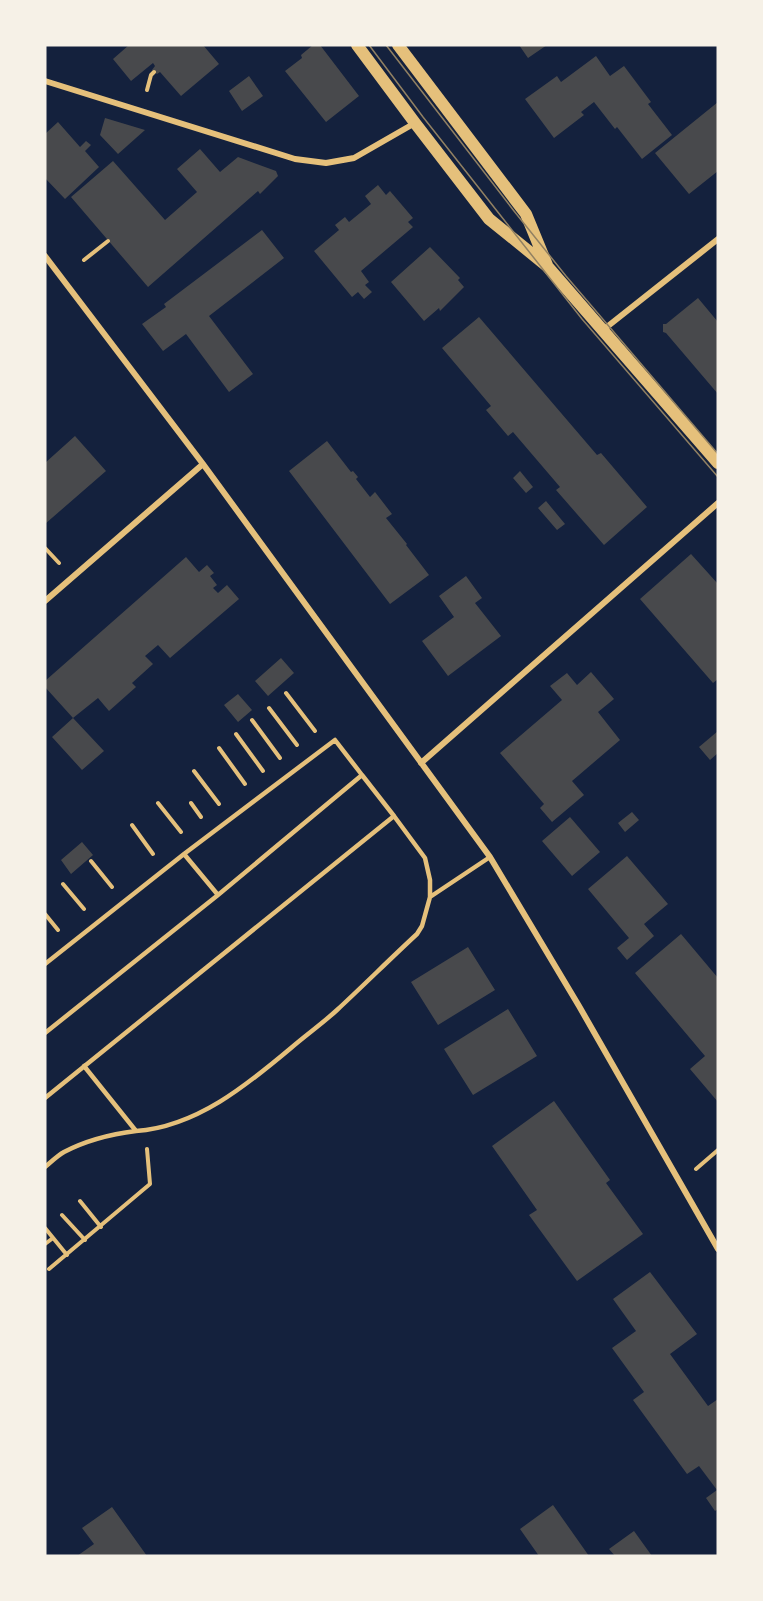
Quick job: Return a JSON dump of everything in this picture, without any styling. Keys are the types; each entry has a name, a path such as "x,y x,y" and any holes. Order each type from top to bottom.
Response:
{"main road":[{"path":"357,45 489,219 547,266 718,464"},
{"path":"398,45 526,214 547,266"}],"street":[{"path":"45,81 295,159 326,163 354,158 415,123"},
{"path":"603,330 718,239"},
{"path":"45,256 203,464 490,857 579,1006 718,1249"},
{"path":"45,601 203,464"},
{"path":"421,763 718,503"}],"lane":[{"path":"45,964 192,847 335,740 425,858 430,880 430,897 422,926 417,934 335,1011 266,1069 202,1111 174,1123 115,1134 80,1146 63,1153 45,1167"},
{"path":"45,1034 218,895 362,775"},
{"path":"45,1098 394,816"},
{"path":"184,854 218,895"},
{"path":"430,897 490,857"},
{"path":"84,1066 136,1131"}],"path":[{"path":"84,260 108,241"},
{"path":"45,548 65,571"},
{"path":"286,693 327,746"},
{"path":"269,708 308,760"},
{"path":"252,720 291,773"},
{"path":"236,734 274,786"},
{"path":"219,748 256,799"},
{"path":"194,771 230,819"},
{"path":"158,803 192,847"},
{"path":"132,825 164,869"},
{"path":"91,861 123,902"},
{"path":"63,884 95,924"},
{"path":"49,1269 150,1184 145,1130"},
{"path":"704,1163 718,1150"},
{"path":"80,1201 101,1227"},
{"path":"62,1215 84,1240"},
{"path":"45,1228 67,1255"},
{"path":"45,1244 53,1238"}],"building":[{"path":"129,45 203,45 219,64 181,96 160,72 157,74 152,70 155,66 153,63 131,81 113,59"},
{"path":"313,45 320,45 359,96 326,122 285,71 302,58 301,55"},
{"path":"519,45 547,45 528,58"},
{"path":"596,56 610,76 624,66 651,102 648,104 672,135 642,159 594,102 581,112 584,115 554,138 525,99 557,76 561,82"},
{"path":"249,76 263,96 242,111 229,91"},
{"path":"718,102 718,171 689,194 655,153"},
{"path":"105,118 145,130 118,154 100,135"},
{"path":"58,122 80,147 86,141 91,145 85,151 99,167 65,199 45,178 45,134"},
{"path":"200,149 220,172 238,157 276,171 278,176 260,194 258,191 148,287 71,197 113,161 165,220 197,192 177,169"},
{"path":"378,185 386,195 390,191 413,218 408,222 413,227 361,271 369,282 365,285 372,292 364,299 358,292 352,297 314,251 339,230 335,225 345,217 349,222 371,204 365,196"},
{"path":"262,230 284,258 209,316 253,374 229,392 186,334 163,351 142,324 166,307 164,304"},
{"path":"430,247 460,278 458,280 464,287 440,311 439,308 424,321 391,282"},
{"path":"698,298 718,322 718,394 663,332 663,324"},
{"path":"479,317 597,455 601,453 647,507 604,545 556,490 560,487 513,432 508,436 486,410 491,406 442,348"},
{"path":"75,436 106,471 45,524 45,463"},
{"path":"327,441 351,472 353,471 358,477 356,479 370,497 375,492 392,514 386,518 429,575 390,604 289,471"},
{"path":"520,471 533,487 526,493 513,478"},
{"path":"546,501 565,524 557,530 538,508"},
{"path":"691,554 718,584 718,679 713,683 640,599"},
{"path":"186,557 199,572 207,565 214,573 210,576 217,585 213,588 218,593 227,585 239,599 170,658 158,645 145,656 153,664 132,683 136,687 109,711 98,698 73,718 45,687 45,681"},
{"path":"466,576 482,598 475,603 501,636 448,676 422,641 454,617 439,596"},
{"path":"281,658 294,673 268,696 255,681"},
{"path":"591,672 614,699 598,712 620,740 572,781 584,795 552,822 540,808 544,804 500,753 562,700 550,686 567,673 577,685"},
{"path":"238,694 252,710 238,722 224,705"},
{"path":"73,718 104,751 82,770 52,737"},
{"path":"718,731 718,753 710,760 699,747"},
{"path":"632,812 639,820 625,832 618,823"},
{"path":"570,817 600,852 572,876 542,841"},
{"path":"82,842 93,855 71,874 61,860"},
{"path":"627,856 668,904 644,924 654,936 627,960 617,948 629,938 588,889"},
{"path":"681,934 718,978 718,1102 690,1069 705,1056 635,973"},
{"path":"468,947 495,990 438,1025 411,982"},
{"path":"508,1009 537,1056 473,1095 444,1049"},
{"path":"554,1101 610,1180 606,1183 643,1234 577,1281 529,1215 537,1210 492,1146"},
{"path":"650,1272 697,1334 670,1354 708,1406 718,1399 718,1509 715,1511 706,1498 717,1490 699,1466 687,1474 633,1400 644,1392 612,1348 636,1331 613,1299"},
{"path":"553,1505 589,1556 539,1556 520,1529"},
{"path":"112,1507 147,1556 77,1556 94,1544 82,1528"},
{"path":"634,1531 652,1556 615,1556 609,1549"}],"tram line":[{"path":"369,45 582,319 718,477"},
{"path":"386,45 566,276 718,454"}]}
